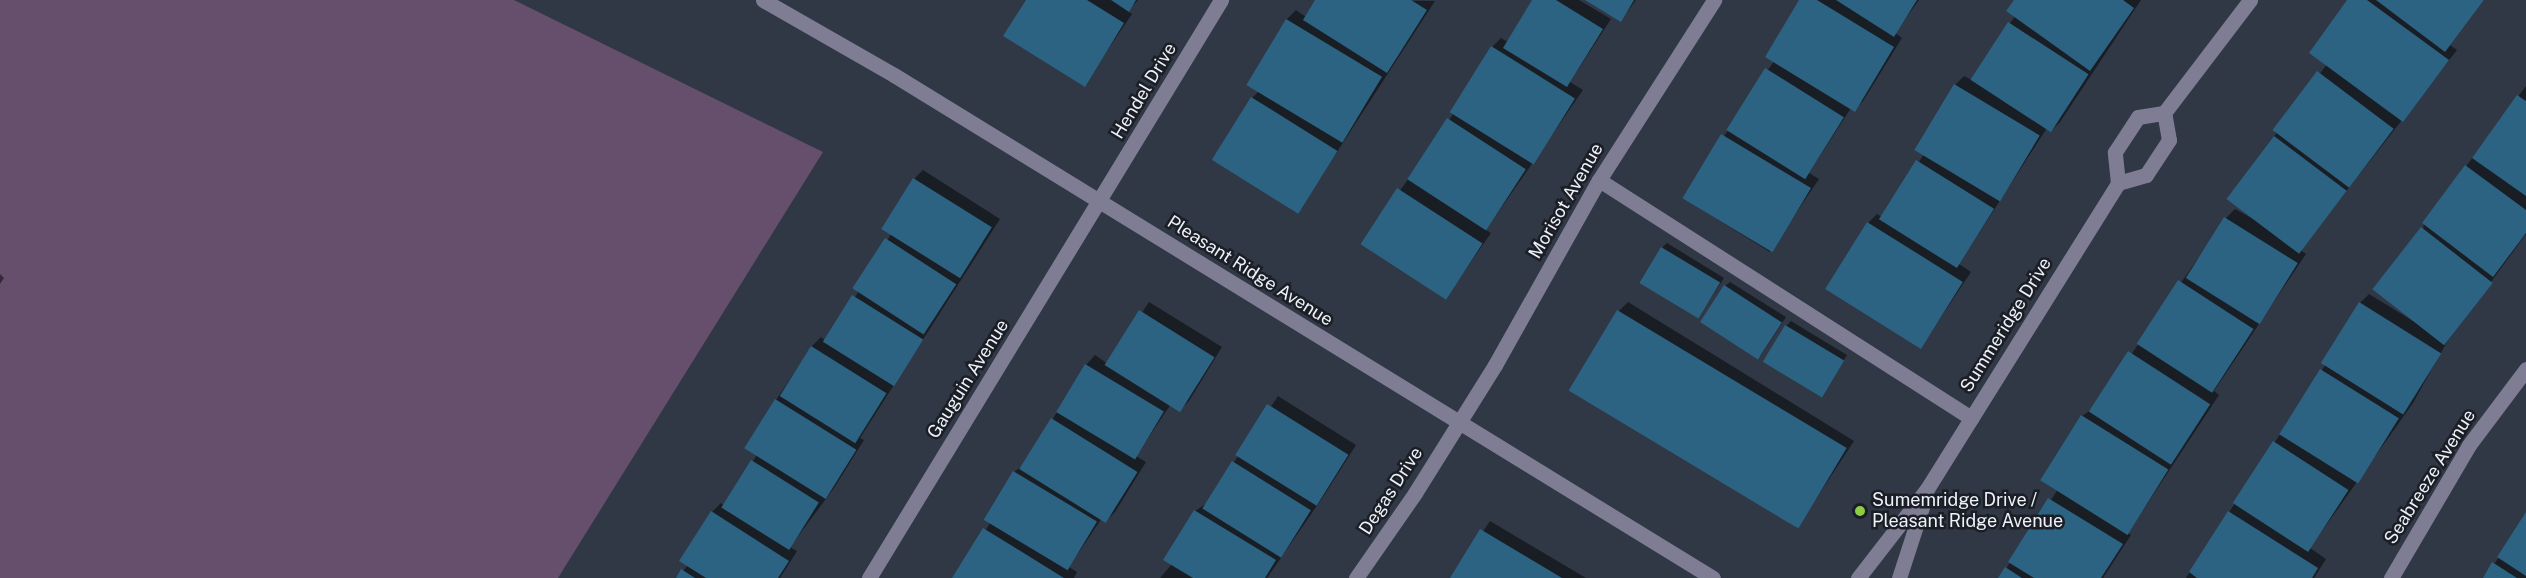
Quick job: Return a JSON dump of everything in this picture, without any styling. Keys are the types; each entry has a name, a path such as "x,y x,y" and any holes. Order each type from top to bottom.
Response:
{"street":[{"name":"Pleasant Ridge Avenue","path":"763,0 1101,201 1456,423 1713,578"},
{"name":"Hendel Drive","path":"1101,201 1221,0"},
{"name":"Morisot Avenue","path":"1456,423 1495,364 1599,180 1714,0"},
{"path":"2164,112 2169,140 2146,175 2118,183 2115,152 2138,117 2164,112 2250,0"},
{"path":"1599,180 1971,418"},
{"name":"Summeridge Drive","path":"1858,578 1928,489 2118,183"},
{"name":"Gauguin Avenue","path":"868,578 1101,201"},
{"name":"Seabreeze Avenue","path":"2391,578 2469,445 2526,369"},
{"name":"Degas Drive","path":"1356,578 1415,494 1456,423"},
{"name":"Summeridge Drive","path":"1899,578 1928,489"}],"shaded area":[{"path":"0,0 514,0 823,152 558,578 0,578"}],"building":[{"path":"1026,0 1087,0 1124,23 1085,87 1003,36"},
{"path":"1111,0 1136,0 1129,12"},
{"path":"1315,0 1411,0 1427,10 1387,73 1303,20"},
{"path":"1532,0 1556,0 1603,29 1567,87 1503,48"},
{"path":"1585,0 1634,0 1621,22"},
{"path":"1799,0 1817,0 1894,47 1855,112 1765,57"},
{"path":"1836,0 1917,0 1894,37"},
{"path":"2014,0 2123,0 2134,8 2090,71 2006,11"},
{"path":"2347,0 2367,0 2449,60 2403,122 2309,53"},
{"path":"2376,0 2484,0 2445,52"},
{"path":"1286,19 1382,77 1342,143 1246,85"},
{"path":"2008,22 2089,74 2051,132 1970,80"},
{"path":"1491,46 1575,98 1534,165 1450,112"},
{"path":"1765,68 1844,117 1805,179 1726,130"},
{"path":"2317,71 2394,129 2349,188 2272,130"},
{"path":"1954,84 2040,136 2000,202 1914,150"},
{"path":"2517,95 2526,101 2526,196 2472,158"},
{"path":"1251,97 1338,151 1298,214 1212,160"},
{"path":"1447,118 1526,169 1486,230 1407,179"},
{"path":"1721,134 1811,188 1772,252 1682,198"},
{"path":"2274,136 2347,191 2299,254 2226,199"},
{"path":"1916,160 1994,209 1957,268 1879,219"},
{"path":"2465,165 2526,210 2526,233 2493,277 2422,223"},
{"path":"913,178 992,227 960,278 881,229"},
{"path":"1397,188 1483,244 1446,300 1361,244"},
{"path":"2224,217 2298,263 2260,324 2186,278"},
{"path":"1867,222 1963,282 1921,349 1825,289"},
{"path":"2421,227 2493,283 2444,345 2372,289"},
{"path":"885,238 956,284 924,335 852,288"},
{"path":"1661,247 1720,283 1699,319 1639,283"},
{"path":"2178,280 2253,329 2212,393 2137,344"},
{"path":"1724,285 1782,323 1758,359 1700,322"},
{"path":"852,295 923,340 894,386 823,342"},
{"path":"2359,302 2441,353 2403,414 2321,363"},
{"path":"1139,310 1214,357 1180,412 1105,365"},
{"path":"1617,310 1847,448 1798,529 1569,391"},
{"path":"1785,325 1844,361 1822,397 1763,362"},
{"path":"811,346 886,393 855,443 780,396"},
{"path":"2128,351 2210,404 2171,465 2089,411"},
{"path":"1085,364 1164,411 1135,459 1056,412"},
{"path":"2320,369 2399,418 2358,484 2279,434"},
{"path":"775,399 856,450 826,499 744,448"},
{"path":"1267,404 1348,455 1317,506 1235,455"},
{"path":"2081,415 2168,470 2128,535 2040,480"},
{"path":"1051,418 1138,472 1106,523 1019,469"},
{"path":"2273,441 2348,490 2308,552 2233,503"},
{"path":"751,460 819,502 789,550 721,507"},
{"path":"1232,461 1311,510 1281,558 1202,508"},
{"path":"1013,471 1097,521 1068,570 984,520"},
{"path":"2048,498 2123,544 2101,578 2034,578 2008,562"},
{"path":"1194,510 1276,560 1265,578 1193,578 1163,560"},
{"path":"711,511 789,561 778,578 706,578 679,561"},
{"path":"2228,511 2318,568 2312,578 2197,578 2189,572"},
{"path":"2526,512 2526,576 2497,557"},
{"path":"983,528 1064,578 952,578"},
{"path":"1480,529 1562,578 1450,578"},
{"path":"2492,562 2517,578 2483,578"},
{"path":"2005,567 2022,578 1998,578"},
{"path":"681,569 695,578 676,578"}],"place":[{"name":"Sumemridge Drive / Pleasant Ridge Avenue","path":"1860,511"}]}
